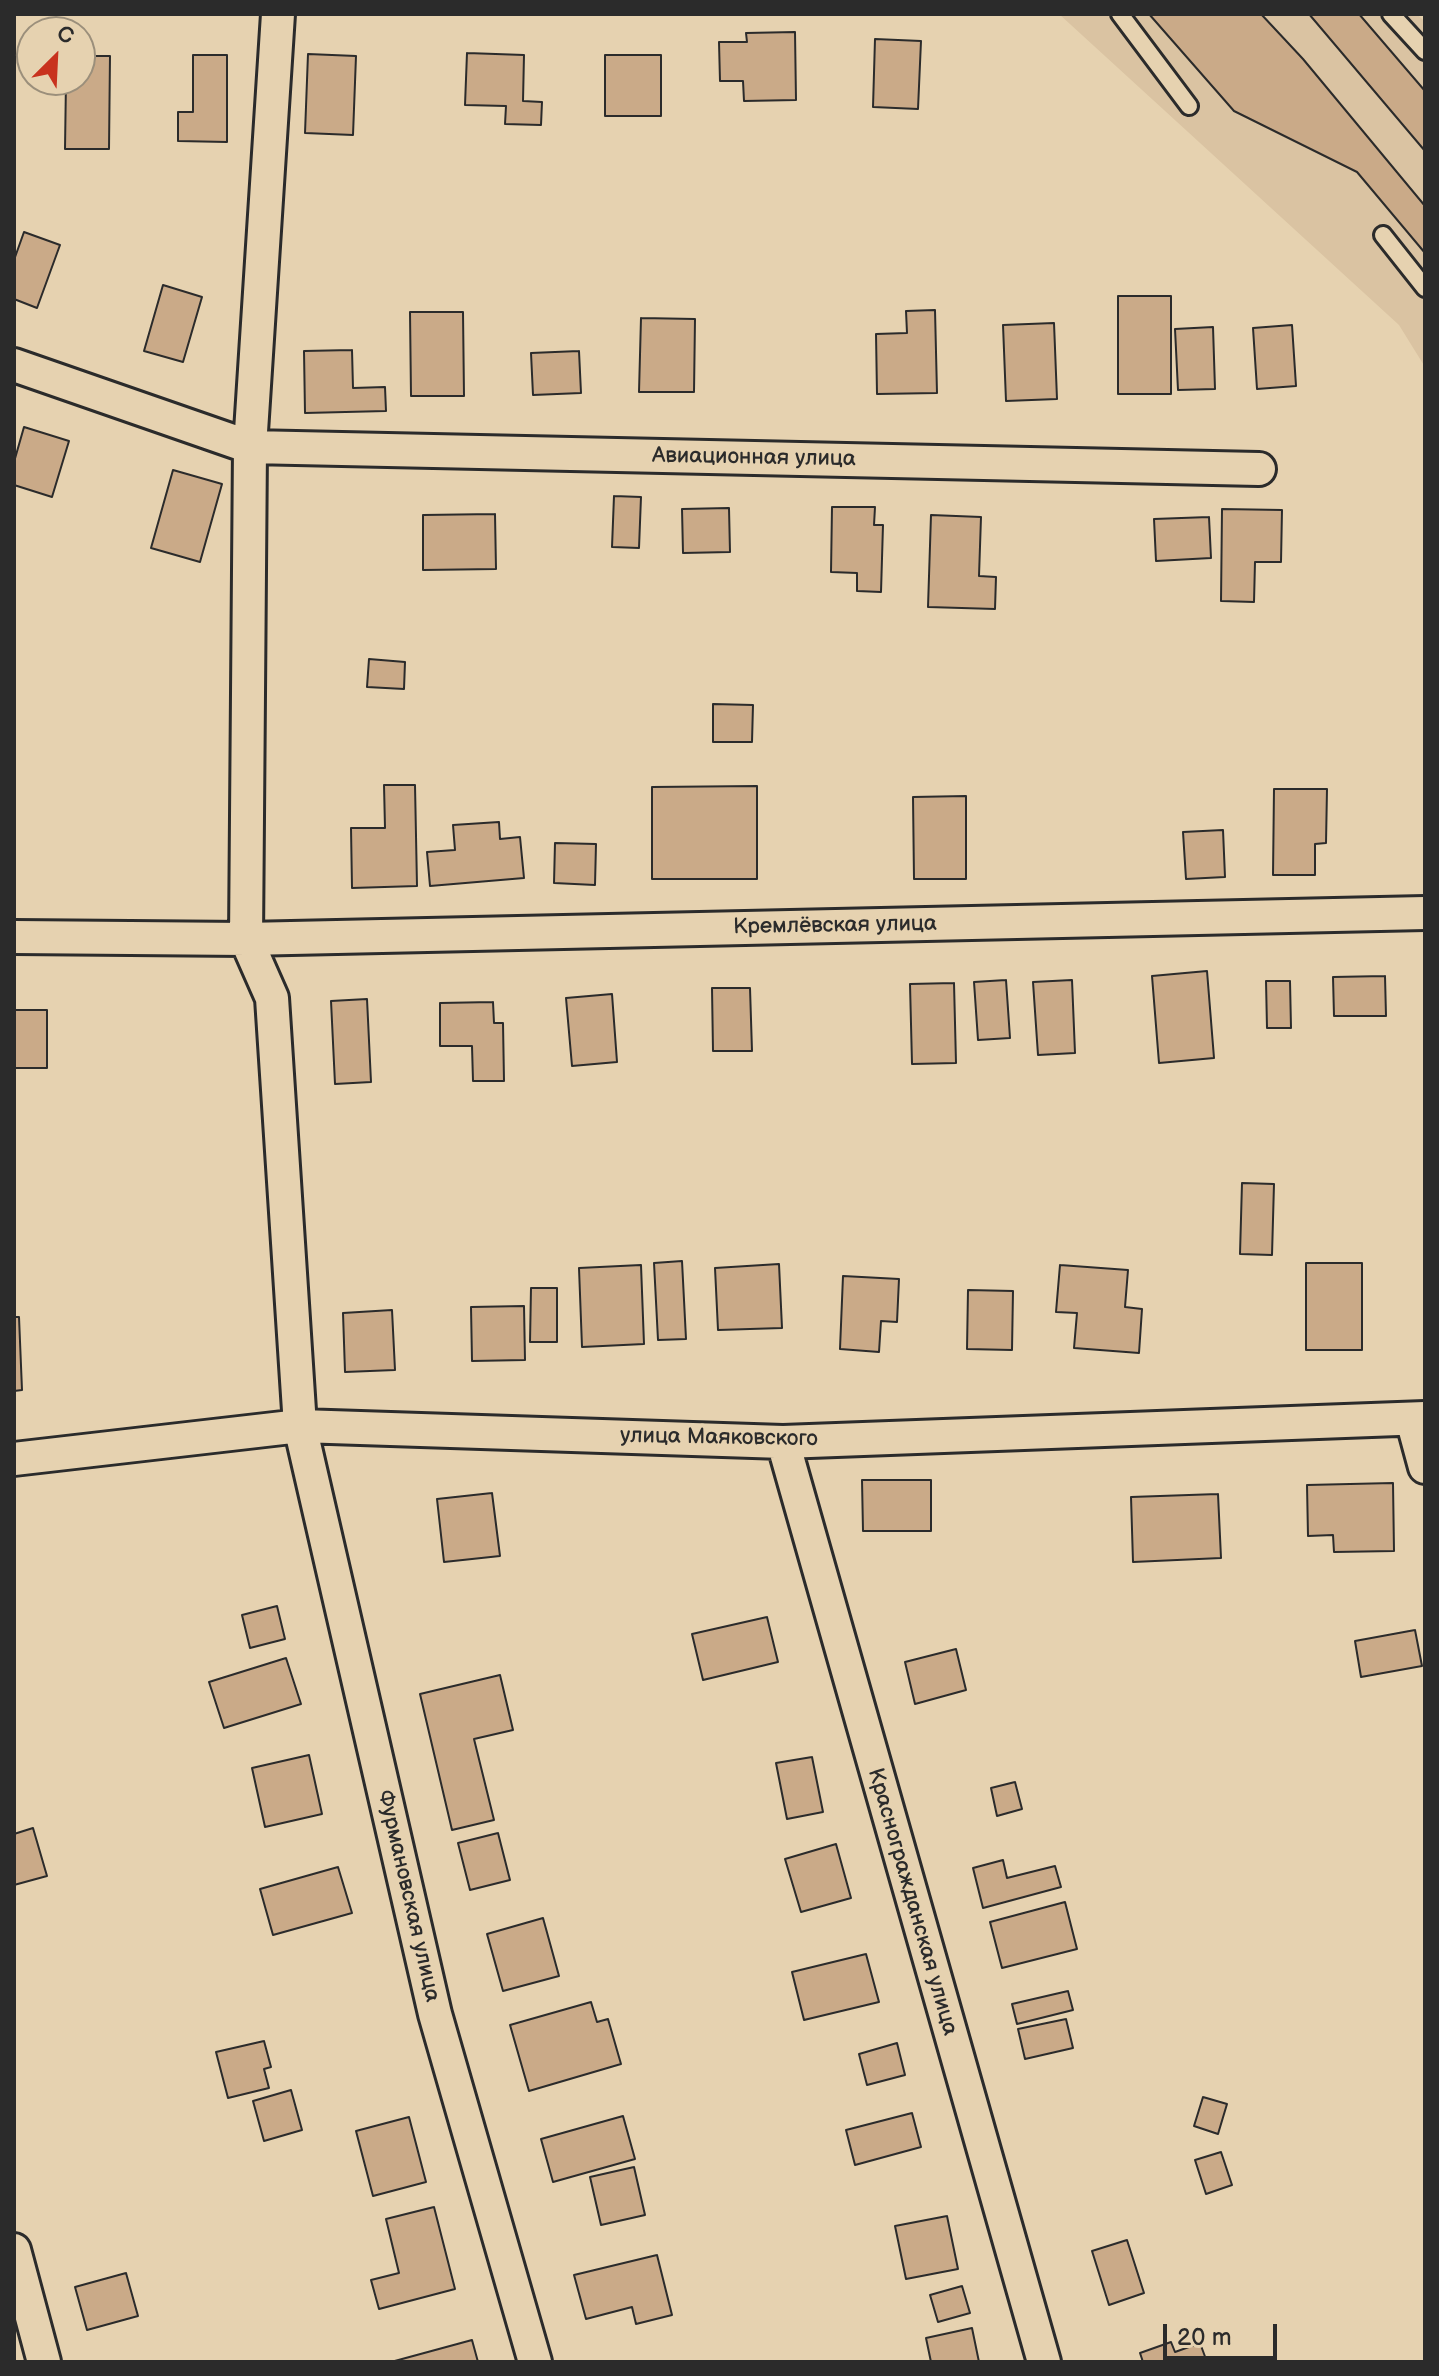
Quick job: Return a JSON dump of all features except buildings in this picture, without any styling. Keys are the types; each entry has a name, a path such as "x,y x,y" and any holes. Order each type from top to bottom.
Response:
{"street":[{"path":"246,939 250,447 278,14"},
{"name":"Авиационная улица","path":"14,365 250,447 1259,469"},
{"name":"Кремлёвская улица","path":"14,937 246,939 1425,913"},
{"name":"Фурмановская улица","path":"246,939 272,998 300,1426 435,2014 535,2362"},
{"path":"1418,1419 1425,1467"},
{"name":"улица Маяковского","path":"14,1459 300,1426 783,1442 1418,1419"},
{"name":"Красногражданская улица","path":"783,1442 1044,2362"},
{"path":"14,2250 44,2362"}],"lane":[{"path":"1120,14 1189,106"},
{"path":"1391,14 1425,51"},
{"path":"1383,235 1425,288"}],"shaded area":[{"path":"1059,14 1417,14 1425,22 1425,367 1399,325"}]}
